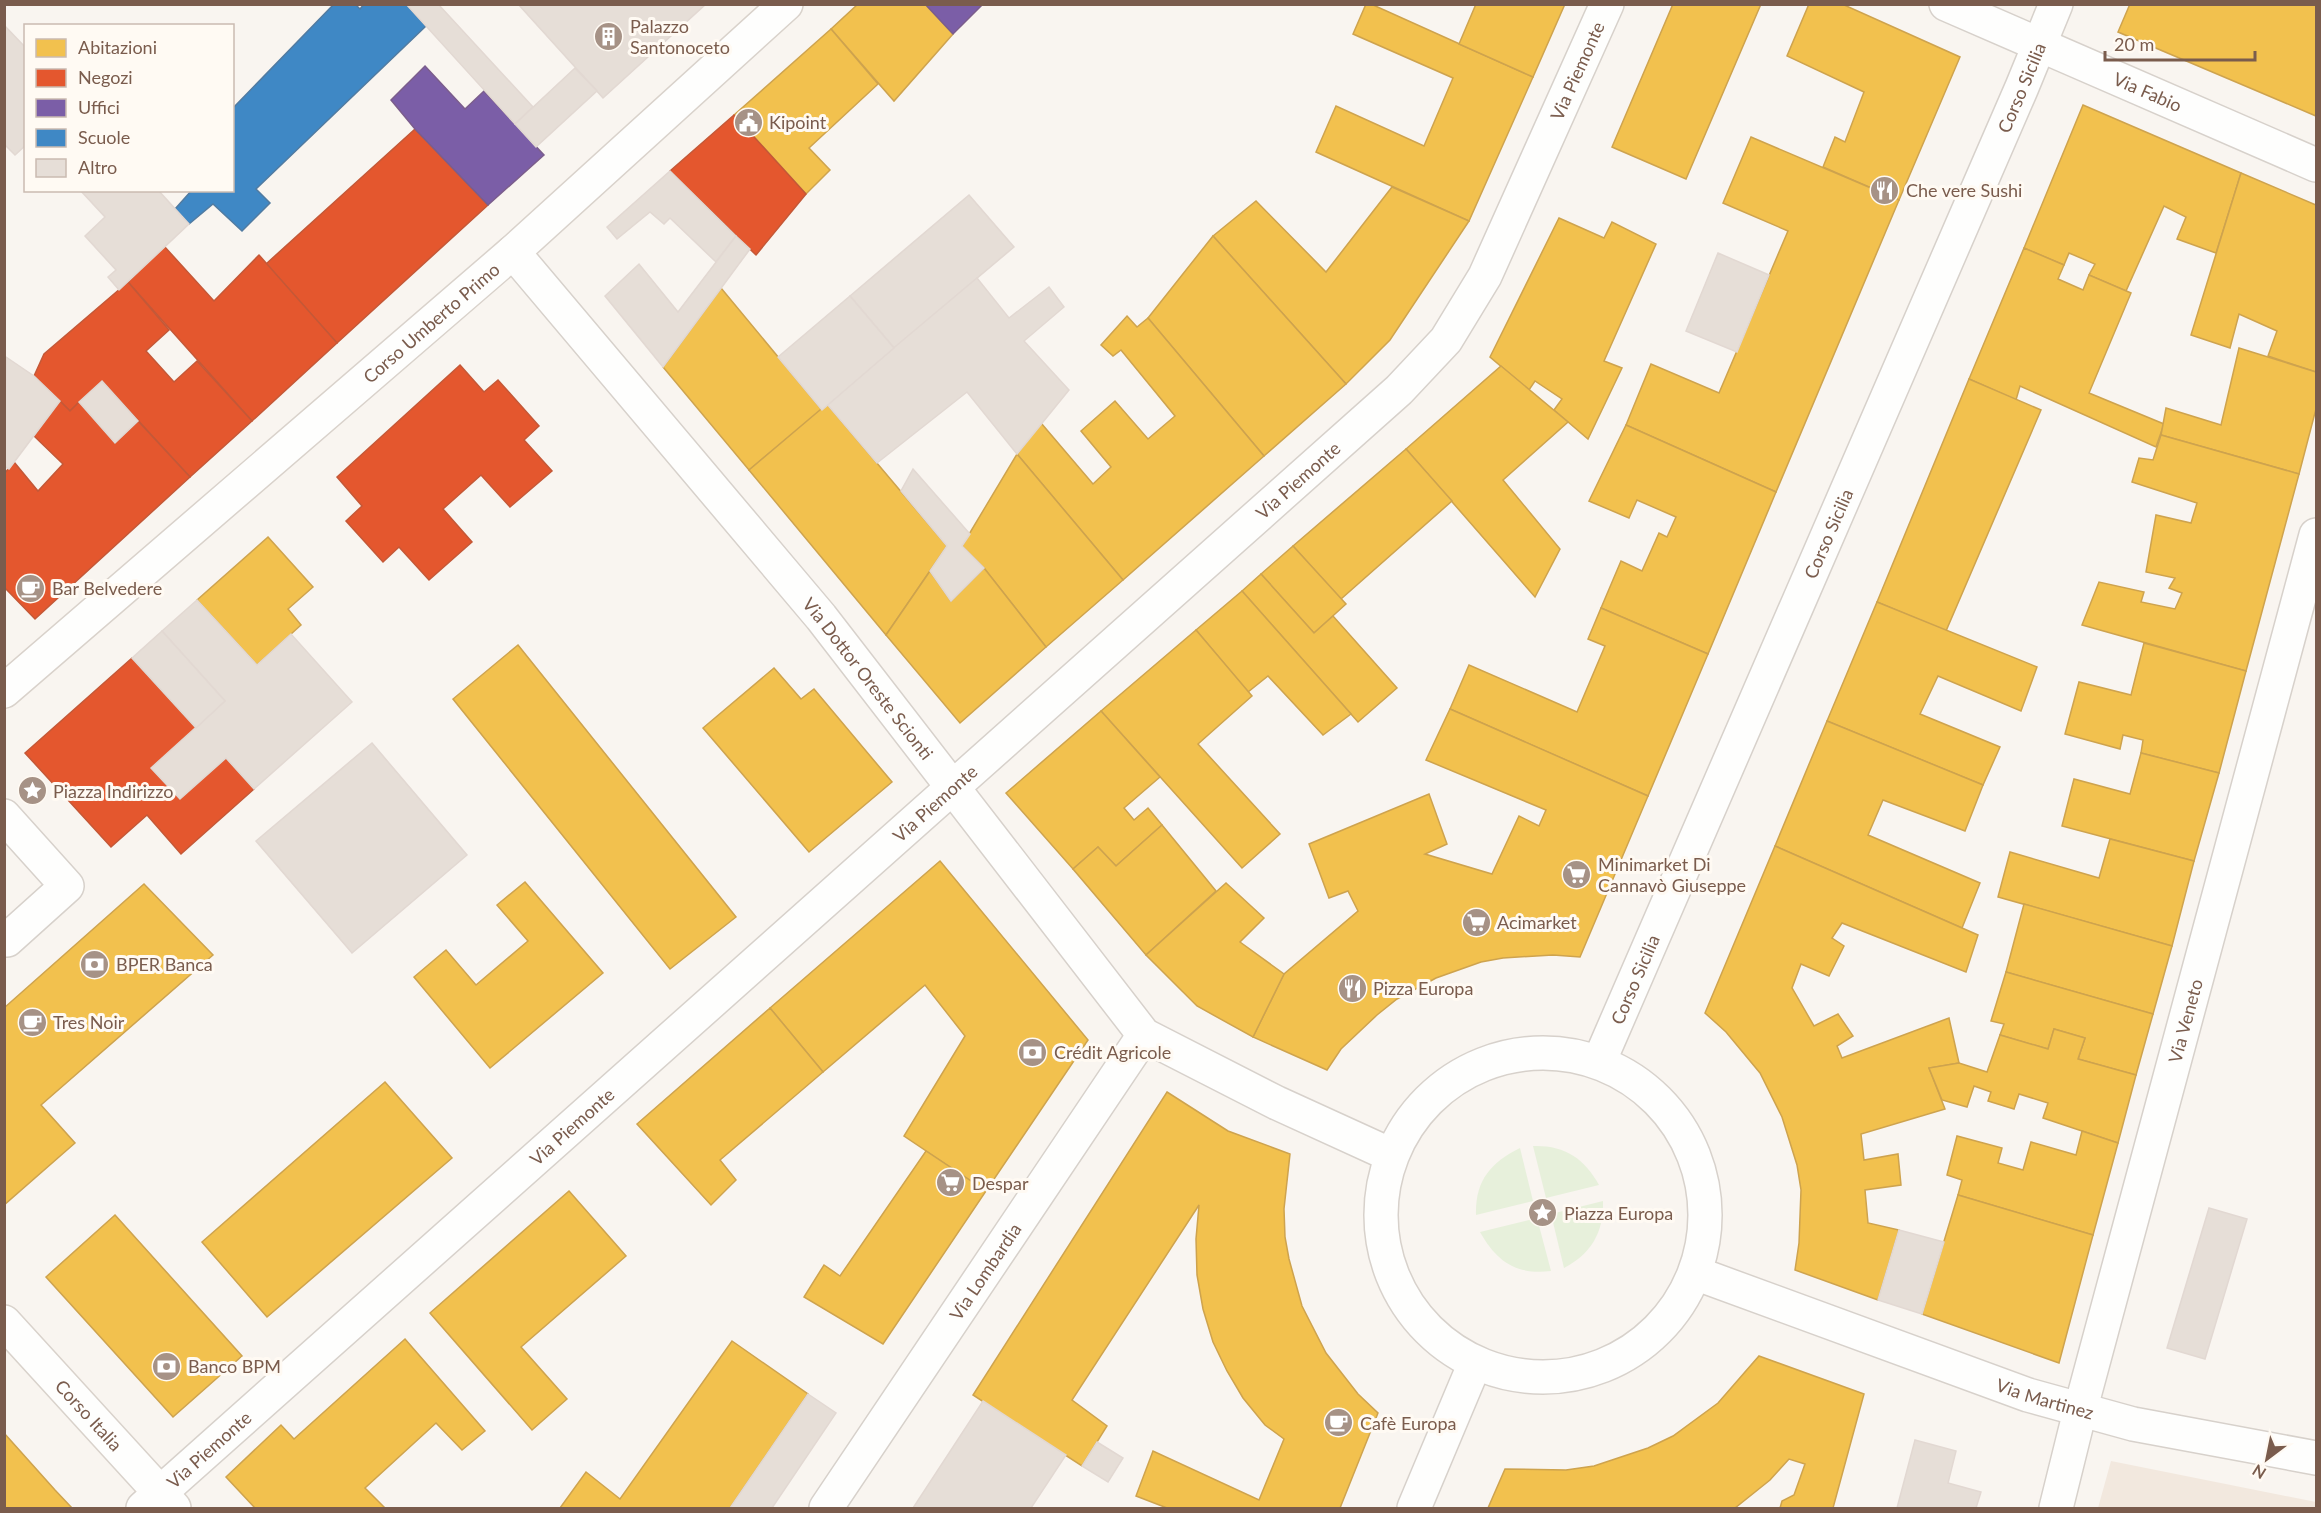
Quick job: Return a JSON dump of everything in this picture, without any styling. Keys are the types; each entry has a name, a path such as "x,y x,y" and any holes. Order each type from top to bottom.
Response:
{"street":[{"name":"Corso Umberto Primo","path":"4,691 513,252 786,4"},
{"name":"Via Piemonte","path":"159,1504 952,788 1399,390 1446,340 1485,276 1607,4"},
{"name":"Via Fabio","path":"1946,4 2316,165"},
{"name":"Corso Sicilia","path":"1599,1062 2056,4"},
{"name":"Via Dottor Oreste Scionti","path":"513,252 820,617 1144,1035 1277,1103 1391,1155"},
{"name":"Via Veneto","path":"2056,1509 2080,1411 2316,535"},
{"path":"4,816 67,886 5,940"},
{"name":"Via Lombardia","path":"825,1509 1144,1035"},
{"path":"1558,1053 1599,1062 1637,1082 1669,1111 1692,1148 1704,1189 1706,1232 1695,1273 1674,1312 1643,1344 1605,1366 1562,1377 1518,1376 1475,1363 1444,1345 1419,1321 1399,1291 1386,1259 1380,1224 1381,1189 1391,1155 1411,1118 1440,1088 1476,1066 1516,1054 1558,1053"},
{"name":"Via Martinez","path":"1695,1273 2028,1395 2080,1411 2133,1424 2316,1458"},
{"name":"Corso Italia","path":"4,1322 159,1504"},
{"path":"1414,1509 1475,1363"}],"shaded area":[{"path":"2111,1461 2316,1502 2316,1508 2098,1508"}],"green space":[{"path":"1533,1146 1554,1148 1572,1155 1587,1167 1599,1185 1546,1198"},
{"path":"1520,1148 1533,1201 1476,1215 1478,1192 1486,1174 1500,1160"},
{"path":"1603,1201 1601,1223 1594,1241 1582,1256 1564,1268 1551,1214"},
{"path":"1537,1218 1551,1271 1528,1271 1509,1264 1493,1251 1480,1232"}],"building: Abitazioni":[{"path":"858,4 925,4 953,34 894,101 831,29"},
{"path":"1366,4 1371,4 1533,77 1469,221 1316,152 1336,106 1424,146 1453,78 1353,34"},
{"path":"1476,4 1565,4 1533,77 1459,44"},
{"path":"1673,4 1761,4 1686,179 1612,147"},
{"path":"1809,4 1842,4 1960,57 1899,200 1823,167 1835,137 1845,142 1864,92 1787,56"},
{"path":"2130,4 2316,5 2316,116 2118,32"},
{"path":"831,29 878,84 809,148 830,170 806,194 734,115"},
{"path":"2083,105 2241,173 2216,253 2177,239 2186,217 2164,206 2126,291 2089,275 2095,264 2069,253 2064,265 2024,248"},
{"path":"1751,137 1899,200 1776,492 1626,425 1651,364 1719,393 1788,231 1723,203"},
{"path":"2241,173 2316,205 2316,372 2268,356 2277,331 2239,314 2230,348 2191,335"},
{"path":"1392,187 1469,221 1390,340 1346,384 1213,236 1256,201 1326,272"},
{"path":"1559,218 1604,238 1612,222 1656,244 1604,361 1622,368 1588,439 1554,410 1562,399 1535,381 1529,390 1490,357"},
{"path":"1213,236 1346,384 1264,456 1148,318"},
{"path":"2024,248 2064,265 2058,279 2083,290 2089,275 2131,293 2089,393 2164,424 2156,447 2020,386 2016,400 1969,379"},
{"path":"721,288 822,410 749,470 663,367"},
{"path":"1127,316 1137,327 1148,318 1264,456 1123,580 1017,454 1041,423 1093,484 1111,467 1081,431 1115,401 1148,439 1175,416 1121,350 1113,356 1101,345"},
{"path":"2239,348 2316,372 2316,409 2299,474 2161,435 2166,408 2221,425"},
{"path":"1501,366 1568,422 1503,480 1560,549 1535,597 1406,449"},
{"path":"1969,379 2041,410 1946,631 1877,602"},
{"path":"827,404 947,546 886,635 749,470"},
{"path":"1626,425 1776,492 1708,654 1601,608 1621,561 1642,571 1659,533 1667,537 1676,517 1637,500 1629,518 1589,501"},
{"path":"2161,435 2299,474 2246,671 2082,625 2099,582 2144,592 2141,602 2175,609 2182,593 2169,588 2175,578 2146,572 2156,515 2191,523 2197,503 2132,482 2139,458 2153,460"},
{"path":"1406,449 1452,501 1341,599 1293,546"},
{"path":"1017,454 1123,580 1046,647 984,568 962,546"},
{"path":"268,537 313,587 288,609 301,625 257,665 197,600"},
{"path":"1293,546 1346,604 1314,633 1261,574"},
{"path":"984,568 1046,647 960,723 886,635 930,571 951,601"},
{"path":"1261,574 1314,633 1333,616 1397,688 1358,722 1242,591"},
{"path":"1242,591 1351,714 1323,735 1268,676 1248,692 1196,630"},
{"path":"1877,602 2037,667 2021,711 1938,676 1920,714 2000,747 1983,785 1827,721"},
{"path":"1601,608 1708,654 1648,796 1450,709 1469,665 1577,712 1605,646 1588,639"},
{"path":"1196,630 1252,696 1198,744 1280,834 1242,868 1101,711"},
{"path":"2144,643 2246,671 2219,773 2141,753 2143,740 2123,735 2120,749 2065,734 2079,682 2131,695"},
{"path":"518,645 736,917 670,969 453,699"},
{"path":"774,668 801,699 814,689 892,782 809,852 703,728"},
{"path":"1450,709 1648,796 1580,957 1553,955 1503,958 1481,962 1436,978 1397,999 1377,1015 1341,1049 1327,1070 1253,1037 1284,974 1358,911 1348,891 1329,898 1309,844 1429,794 1447,844 1425,854 1492,874 1519,816 1539,826 1546,810 1426,760"},
{"path":"1101,711 1160,777 1124,808 1134,820 1148,808 1162,825 1116,866 1098,847 1073,869 1006,793"},
{"path":"1827,721 1983,785 1965,831 1883,800 1868,835 1980,883 1962,928 1775,846"},
{"path":"2141,753 2219,773 2194,861 2062,826 2074,779 2130,794"},
{"path":"1162,825 1216,891 1146,955 1073,869 1098,847 1116,866"},
{"path":"2110,839 2194,861 2172,946 1998,897 2010,852 2099,878"},
{"path":"1775,846 1978,935 1966,972 1842,923 1832,938 1844,946 1829,976 1801,964 1792,988 1814,1026 1838,1014 1853,1036 1837,1046 1842,1058 1949,1018 1959,1063 1929,1068 1945,1109 1861,1134 1864,1160 1898,1154 1901,1185 1865,1190 1868,1223 1899,1230 1878,1300 1795,1270 1799,1243 1801,1190 1797,1165 1782,1117 1760,1073 1726,1032 1705,1013"},
{"path":"940,861 1088,1040 986,1191 904,1136 965,1036 925,985 823,1072 770,1008"},
{"path":"525,882 603,973 490,1068 414,977 446,950 476,985 528,941 497,905"},
{"path":"1226,883 1264,918 1240,942 1284,974 1253,1037 1197,1006 1146,955"},
{"path":"144,884 213,955 41,1105 75,1143 4,1205 4,1008"},
{"path":"2024,904 2172,946 2153,1014 2006,972"},
{"path":"2006,972 2153,1014 2136,1075 2078,1059 2085,1038 2054,1029 2048,1049 2000,1035 2004,1024 1991,1021"},
{"path":"770,1008 823,1072 720,1160 736,1180 711,1205 637,1124"},
{"path":"2054,1029 2085,1038 2078,1059 2136,1075 2118,1143 2043,1118 2048,1103 2019,1094 2014,1109 1988,1101 1991,1092 1974,1086 1967,1107 1942,1100 1929,1068 1959,1063 1987,1072 2000,1035 2048,1049"},
{"path":"385,1082 452,1158 267,1317 202,1242"},
{"path":"1167,1092 1228,1131 1290,1154 1284,1209 1285,1237 1302,1306 1326,1353 1358,1394 1378,1413 1340,1508 1167,1508 1136,1496 1153,1451 1259,1500 1284,1439 1265,1425 1243,1398 1213,1342 1203,1309 1197,1275 1196,1239 1199,1205 1072,1400 1107,1426 1082,1466 973,1395"},
{"path":"2082,1131 2118,1143 2093,1235 1958,1195 1962,1180 1947,1175 1957,1136 2002,1148 1998,1163 2023,1170 2031,1142 2076,1155"},
{"path":"926,1151 986,1191 883,1344 804,1297 824,1265 840,1276"},
{"path":"569,1191 626,1256 521,1347 567,1399 532,1430 430,1313"},
{"path":"1958,1195 2093,1235 2059,1363 1922,1314"},
{"path":"115,1215 242,1356 173,1417 46,1277"},
{"path":"405,1339 485,1431 462,1450 436,1423 365,1488 385,1508 255,1508 226,1477 281,1425 294,1439"},
{"path":"732,1341 808,1394 730,1508 560,1508 586,1472 620,1499"},
{"path":"1759,1356 1864,1394 1833,1508 1780,1508 1782,1501 1794,1495 1805,1464 1789,1459 1770,1480 1735,1508 1488,1508 1505,1469 1566,1470 1594,1466 1648,1448 1673,1436 1718,1403"},
{"path":"4,1433 55,1490 72,1508 4,1508"}],"building: Negozi":[{"path":"734,115 806,194 756,255 670,171"},
{"path":"415,129 488,205 337,343 266,264"},
{"path":"164,246 214,301 259,255 337,343 252,421 128,282"},
{"path":"128,282 169,330 146,351 174,382 197,361 252,421 190,477 102,381 70,411 34,376 44,354"},
{"path":"460,365 484,392 498,380 539,426 524,440 552,471 510,507 481,475 443,509 472,542 429,580 399,547 383,562 346,521 362,506 337,477"},
{"path":"60,401 70,411 79,402 115,443 138,421 190,477 35,619 4,587 4,474 14,462 38,491 63,464 34,436"},
{"path":"132,658 196,728 151,768 180,799 226,758 254,789 181,854 147,815 111,847 25,753"}],"building: Uffici":[{"path":"925,4 983,4 953,34"},
{"path":"425,66 465,109 484,91 544,155 488,205 415,129 391,100"}],"building: Scuole":[{"path":"334,4 355,4 360,9 364,4 406,4 426,26 256,189 270,203 242,231 213,204 189,224 175,209 190,192 234,192 234,107"}],"building: Altro":[{"path":"406,4 438,4 533,107 515,124"},
{"name":"Palazzo Santonoceto","path":"518,4 706,4 603,98"},
{"path":"4,25 24,46 24,147 15,155 4,144"},
{"path":"575,68 597,91 536,147 515,124"},
{"path":"670,171 736,236 716,262 670,218 664,224 650,212 617,239 607,227"},
{"path":"82,192 160,192 189,224 119,290 108,277 116,270 85,236 105,217"},
{"path":"969,195 1014,247 894,348 850,296"},
{"path":"736,236 750,249 663,367 605,296 639,264 678,312"},
{"path":"1718,253 1769,275 1737,352 1686,331"},
{"path":"977,278 1009,318 1049,287 1064,307 1024,341 1069,390 1017,454 967,392 877,463 827,404"},
{"path":"850,296 894,348 822,410 778,357"},
{"path":"6,357 34,376 60,401 9,469 4,466"},
{"path":"102,381 138,421 115,443 79,402"},
{"path":"913,469 970,534 962,546 984,568 951,601 930,571 947,546 901,491"},
{"path":"197,600 257,665 291,634 352,702 254,789 226,758 180,799 151,768 225,701 162,631"},
{"path":"162,631 225,701 196,728 132,658"},
{"path":"372,743 467,855 352,953 256,841"},
{"path":"2209,1208 2247,1219 2205,1359 2167,1348"},
{"path":"1899,1230 1944,1242 1922,1314 1878,1300"},
{"path":"808,1394 836,1413 772,1508 730,1508"},
{"path":"983,1401 1066,1455 1031,1508 913,1508"},
{"path":"1915,1440 1956,1451 1948,1483 1981,1492 1976,1508 1897,1508"},
{"path":"1097,1442 1123,1458 1108,1482 1082,1466"}],"place":[{"name":"Palazzo Santonoceto","path":"609,36"},
{"name":"Kipoint","path":"748,122"},
{"name":"Che vere Sushi","path":"1885,190"},
{"name":"Bar Belvedere","path":"31,588"},
{"name":"Piazza Indirizzo","path":"32,791"},
{"name":"Minimarket Di Cannavò Giuseppe","path":"1577,874"},
{"name":"Acimarket","path":"1476,922"},
{"name":"BPER Banca","path":"95,964"},
{"name":"Pizza Europa","path":"1352,988"},
{"name":"Tres Noir","path":"32,1022"},
{"name":"Crédit Agricole","path":"1033,1052"},
{"name":"Despar","path":"951,1183"},
{"name":"Piazza Europa","path":"1543,1213"},
{"name":"Banco BPM","path":"167,1366"},
{"name":"Cafè Europa","path":"1339,1423"}]}
